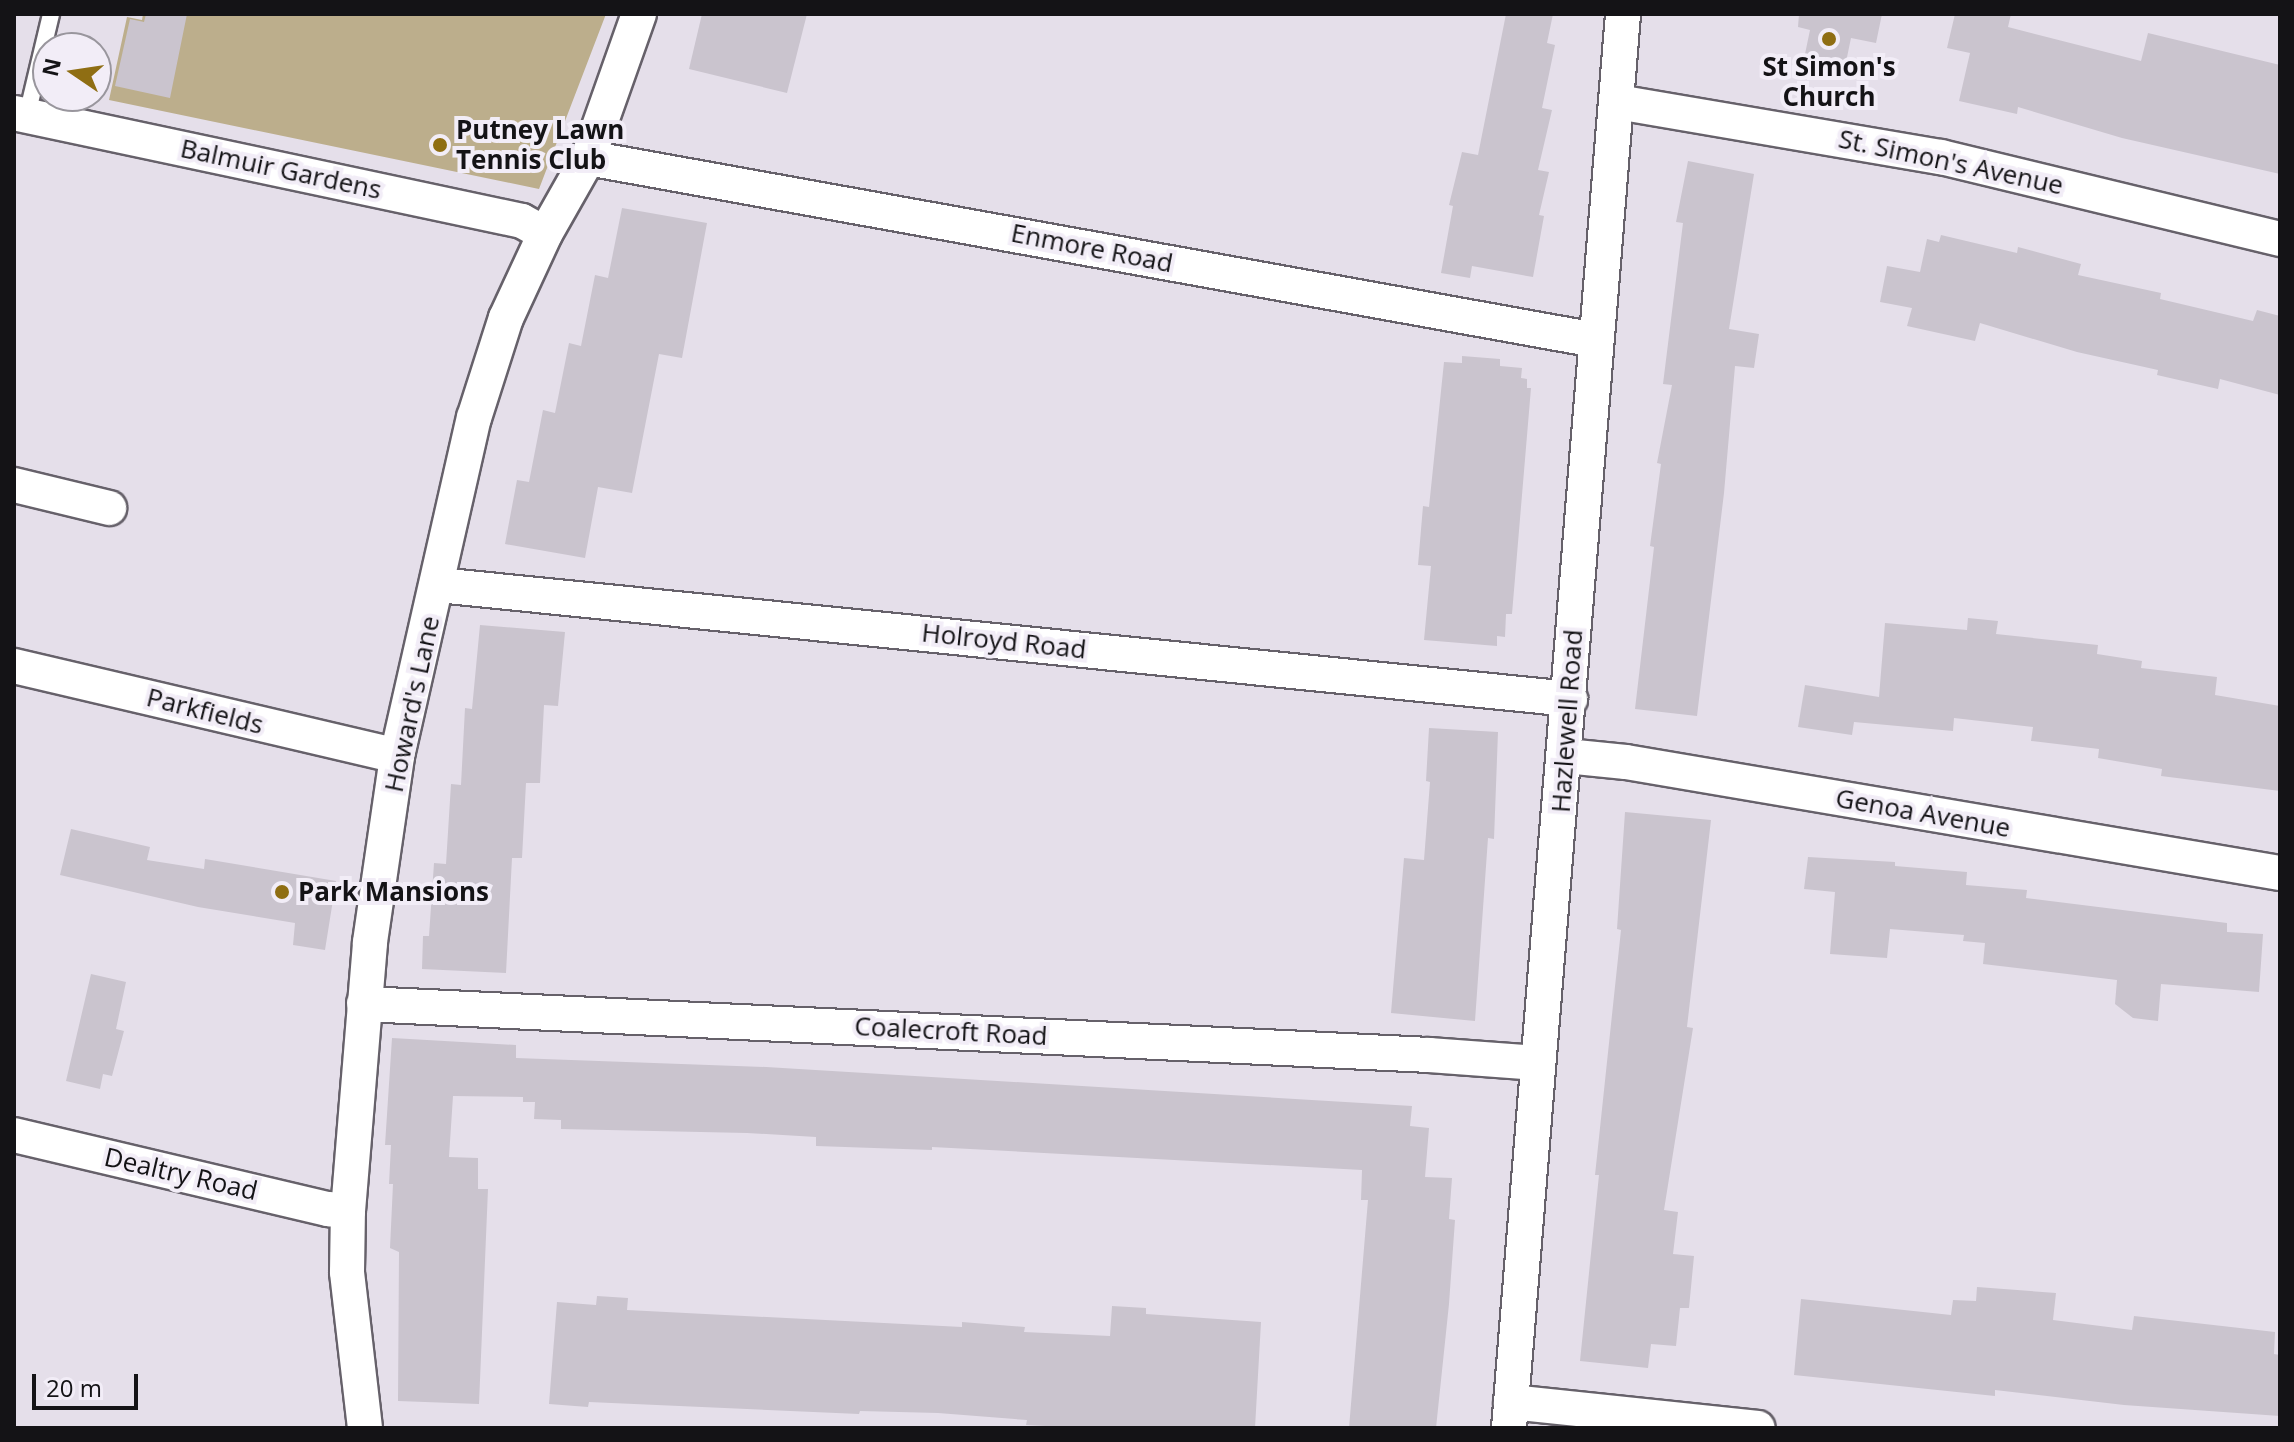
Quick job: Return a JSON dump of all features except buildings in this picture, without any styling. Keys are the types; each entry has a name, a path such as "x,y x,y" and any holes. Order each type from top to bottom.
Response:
{"street":[{"name":"Howard's Lane","path":"365,1428 347,1272 348,1211 364,1004 397,756 474,418 506,318 545,234 588,158 639,14"},
{"name":"Hazlewell Road","path":"1510,1415 1566,756 1595,340 1618,102 1623,14"},
{"name":"St. Simon's Avenue","path":"1618,102 1941,157 2280,239"},
{"name":"Balmuir Gardens","path":"21,114 522,221 545,234"},
{"name":"Enmore Road","path":"588,158 1595,340"},
{"path":"14,485 109,508"},
{"name":"Holroyd Road","path":"438,585 1570,699"},
{"name":"Parkfields","path":"14,666 397,756"},
{"name":"Genoa Avenue","path":"1566,756 1626,762 2280,873"},
{"name":"Coalecroft Road","path":"364,1004 1414,1054 1538,1063"},
{"name":"Dealtry Road","path":"14,1135 328,1209 348,1211"},
{"path":"1510,1415 1758,1428"}],"lane":[{"path":"21,114 51,14"}],"shaded area":[{"name":"Putney Lawn Tennis Club","path":"143,14 606,14 539,189 112,101 112,86 127,17 142,20"}],"place":[{"name":"St Simon's Church","path":"1829,39"},
{"name":"Putney Lawn Tennis Club","path":"440,145"},
{"name":"Park Mansions","path":"282,892"}]}
